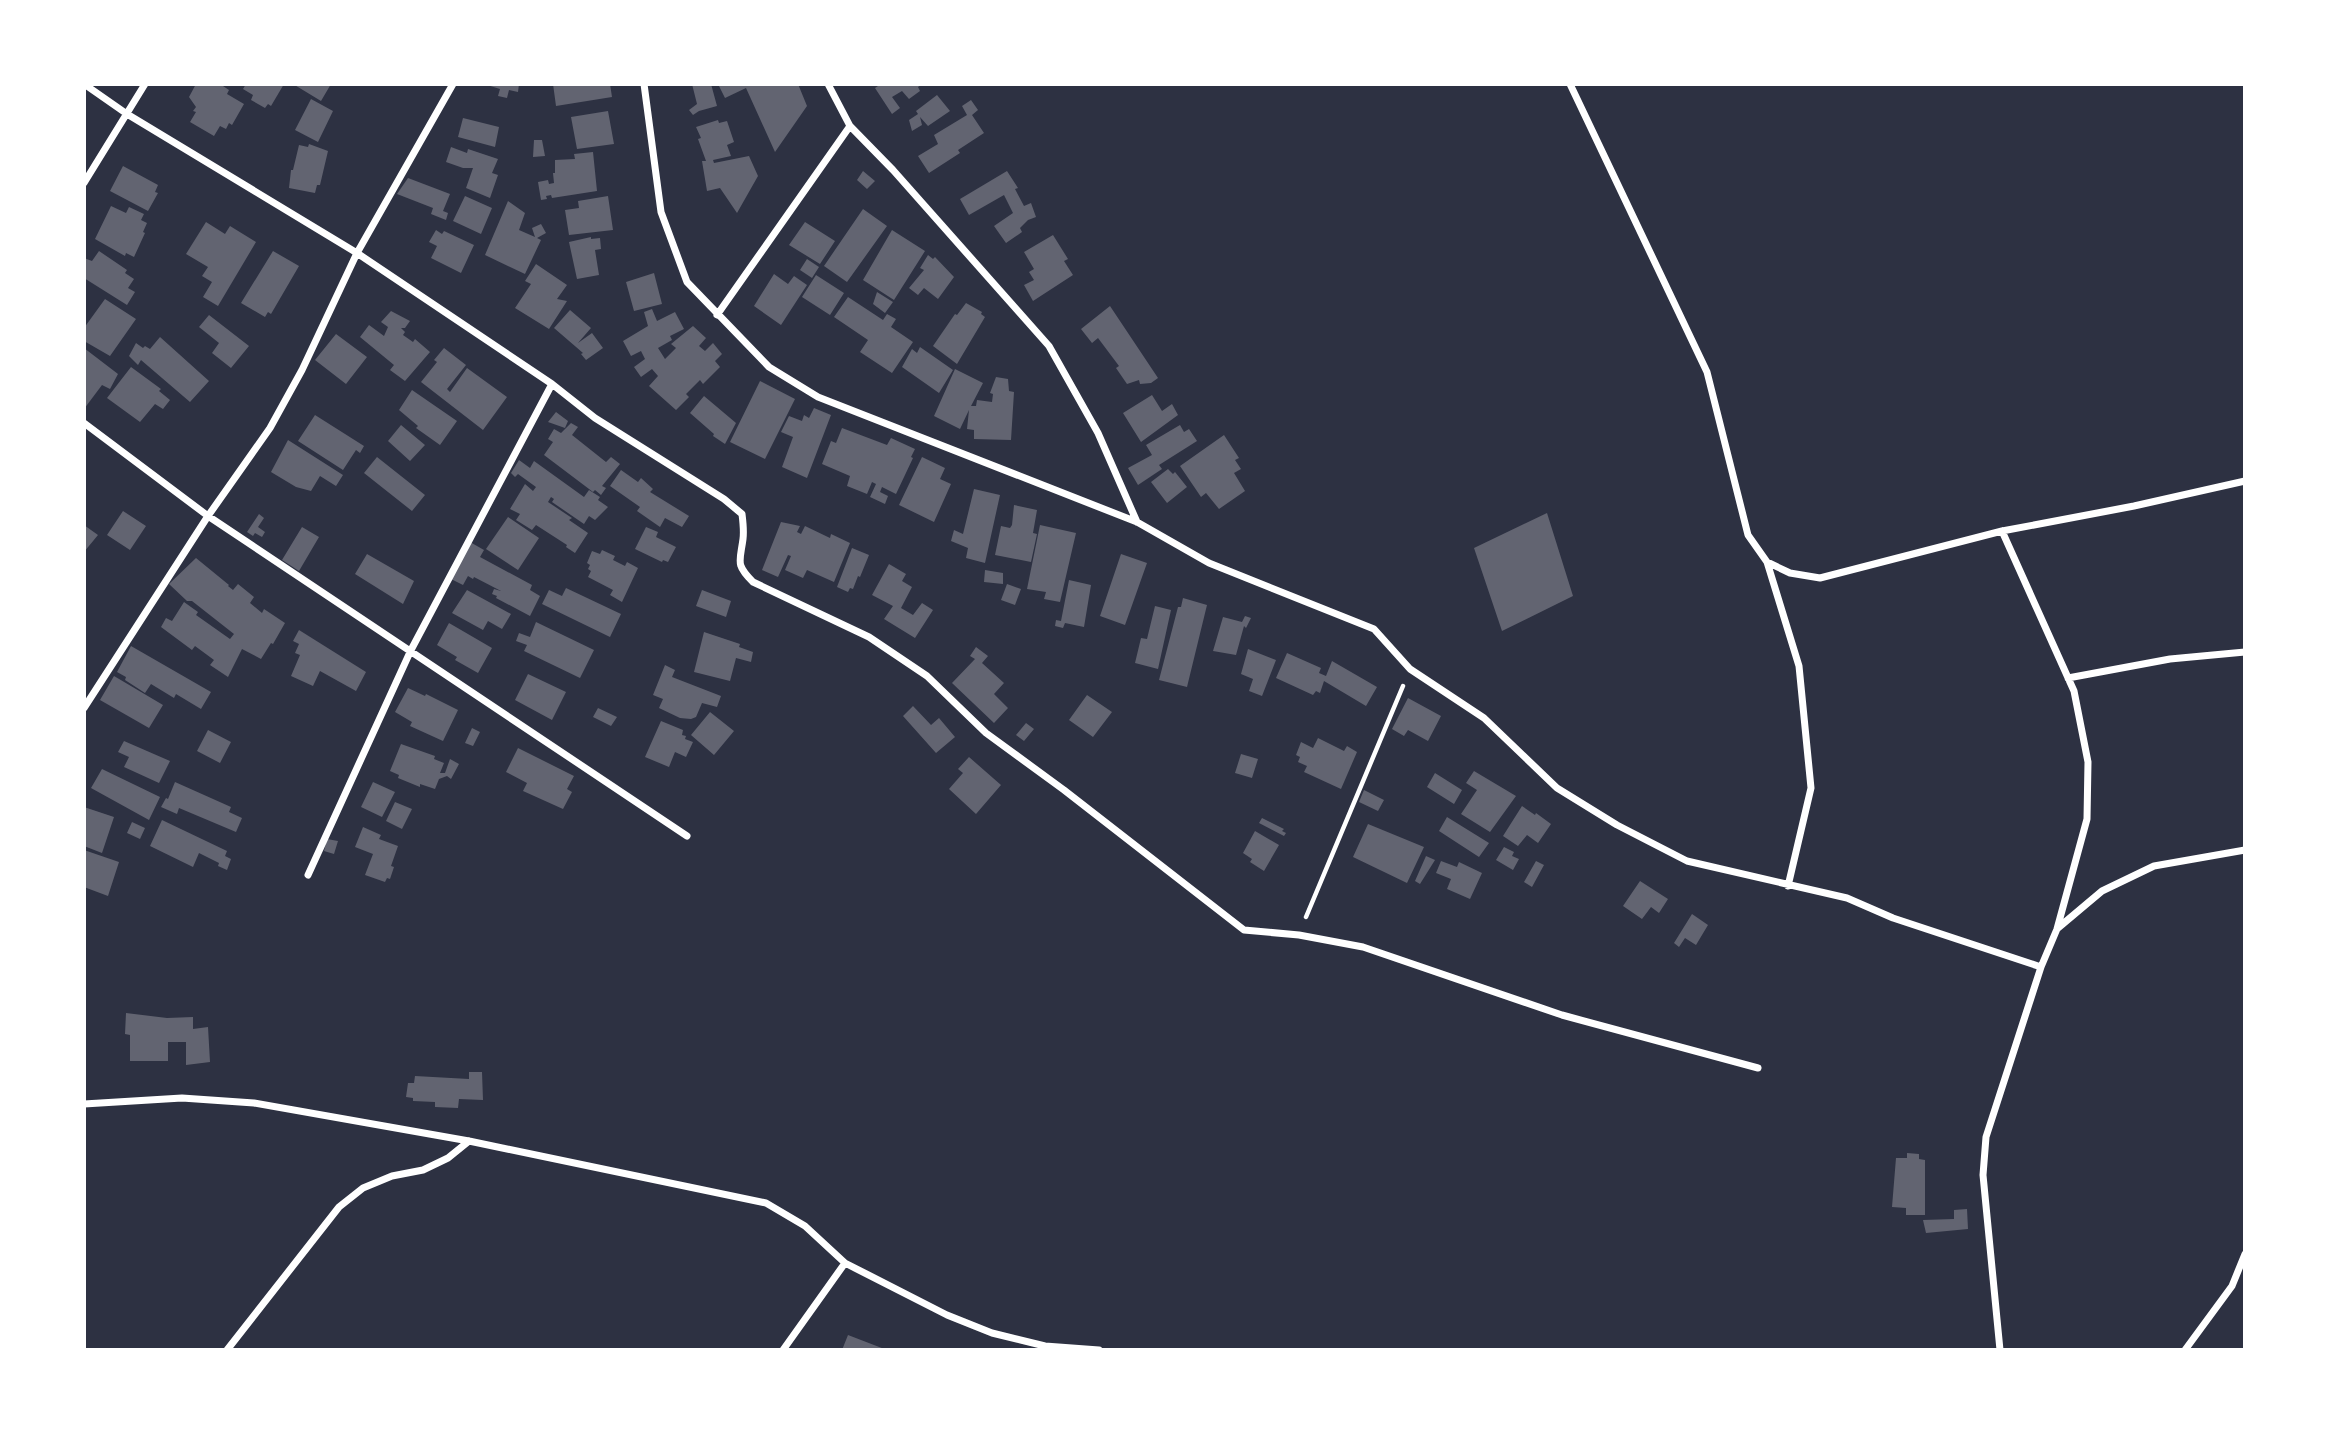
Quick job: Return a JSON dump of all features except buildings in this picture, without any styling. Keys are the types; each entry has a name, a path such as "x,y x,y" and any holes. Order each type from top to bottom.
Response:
{"street":[{"path":"84,84 127,114 357,253 552,384 595,418 724,499 742,514 743,538 738,561 743,572 753,582 879,644 927,676 986,733 1244,930 1299,935 1363,947 1562,1015 1758,1068"},
{"path":"84,183 145,84"},
{"path":"84,708 208,516 270,428 296,381 357,253 453,84"},
{"path":"644,84 661,212 687,282 769,367 818,397 1137,522 1209,563 1374,629 1410,669 1484,718 1557,788 1617,825 1688,861 1847,898 1894,918 2041,967"},
{"path":"828,84 850,126 893,170 1049,346 1098,433 1137,522"},
{"path":"1570,84 1707,372 1748,536 1767,562 1799,666 1811,788 1788,886"},
{"path":"717,315 850,126"},
{"path":"308,874 411,650 552,384"},
{"path":"84,423 208,516 687,836"},
{"path":"1767,562 1790,573 1820,578 2002,531 2134,506 2245,481"},
{"path":"2000,1350 1983,1175 1986,1137 2041,967 2057,929 2087,819 2088,762 2074,691 2002,531"},
{"path":"2068,678 2170,659 2245,652"},
{"path":"2057,929 2102,891 2154,866 2245,850"},
{"path":"84,1115 86,1104 182,1098 254,1103 469,1141 766,1203 805,1226 845,1263 947,1315 992,1333 1045,1346 1099,1350"},
{"path":"227,1350 339,1207 363,1188 392,1177 423,1170 448,1158 469,1141"},
{"path":"2185,1350 2232,1286 2245,1254"},
{"path":"783,1350 845,1263"}],"path":[{"path":"1299,935 1410,669"}]}
